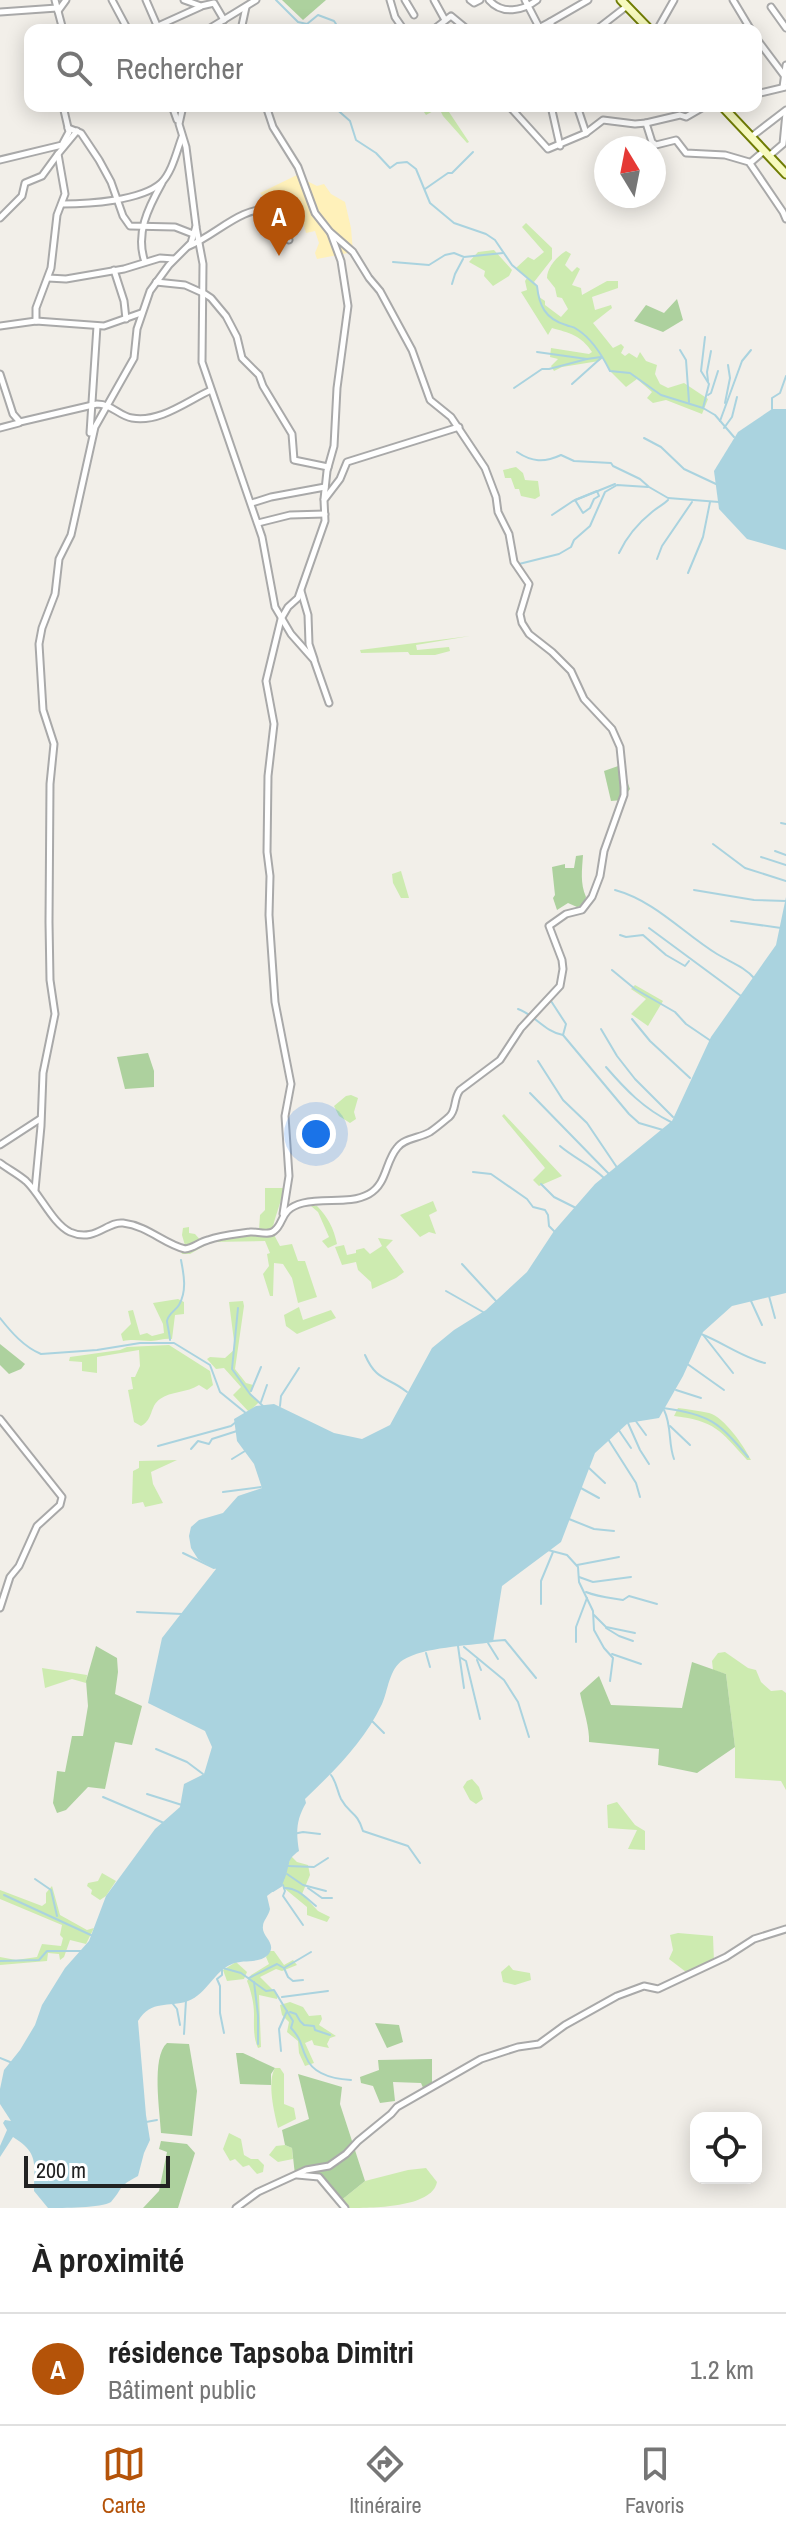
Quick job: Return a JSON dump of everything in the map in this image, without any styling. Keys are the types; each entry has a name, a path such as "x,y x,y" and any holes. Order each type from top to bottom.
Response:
{"street":[{"path":"55,0 61,24"},
{"path":"0,12 57,9 66,0"},
{"path":"112,0 125,24"},
{"path":"146,0 156,24"},
{"path":"184,0 201,6"},
{"path":"217,24 256,0"},
{"path":"390,0 400,24"},
{"path":"405,0 414,15"},
{"path":"434,0 445,20"},
{"path":"470,0 474,3 480,0"},
{"path":"489,0 495,6 517,10 537,0"},
{"path":"546,24 588,0"},
{"path":"660,24 674,0"},
{"path":"733,0 747,24"},
{"path":"166,24 201,6 214,3 224,20"},
{"path":"527,3 535,24"},
{"path":"602,24 624,3 644,24"},
{"path":"242,24 246,7"},
{"path":"771,7 784,20 786,28"},
{"path":"440,24 451,16 461,24"},
{"path":"762,51 785,76"},
{"path":"762,93 785,87 786,65"},
{"path":"0,160 62,145 68,137 64,112"},
{"path":"174,112 182,136 200,241 205,294 201,358 258,523 271,596 281,619 314,660"},
{"path":"179,124 182,112"},
{"path":"268,112 273,127 298,167 315,213 330,232 353,252 380,291 412,350 430,400 451,417 485,468 498,512 509,534 514,562 527,579 529,589 521,611 522,623 529,634 571,671 584,699 612,729 621,751 624,795 592,897 582,910 566,914 549,926 562,960 560,986 521,1028 504,1055 460,1090 455,1096 454,1112 450,1116 431,1131 399,1145 385,1176 369,1194 352,1200 301,1203 283,1215"},
{"path":"514,112 546,148 560,146 603,120 635,124 680,115 686,117 695,112"},
{"path":"552,112 560,146"},
{"path":"579,112 586,133"},
{"path":"728,112 786,174"},
{"path":"750,163 783,144 786,112"},
{"path":"751,137 786,112"},
{"path":"646,123 652,142 656,145 676,140 686,153 725,155 750,163 786,219"},
{"path":"68,128 77,131 99,160 118,198 126,223 134,228 179,228 193,234"},
{"path":"0,218 22,196 25,183 42,176 77,131"},
{"path":"145,262 140,245 149,206 182,136"},
{"path":"36,321 36,308 55,250 57,215 65,185 58,154"},
{"path":"62,204 90,204 142,195 162,183"},
{"path":"188,246 248,212 269,208 274,209 289,240"},
{"path":"35,1191 43,1073 55,1014 50,980 49,922 50,784 54,744 43,710 39,644 55,594 59,559 71,535 95,427 134,358 137,329 156,282 188,246 196,226"},
{"path":"0,1163 24,1179 62,1226 73,1233 100,1233 123,1223 151,1231 185,1249 223,1236 271,1233 283,1215 289,1176 285,1116 291,1084 275,1002 269,915 268,776 274,724 266,681 281,619 301,591 325,521 325,487 334,446 337,388 349,300 341,261 330,232"},
{"path":"48,278 66,279 124,269 160,258 175,259"},
{"path":"114,270 126,319"},
{"path":"156,282 185,285 211,298 232,325 242,358 259,375 292,434 294,460 328,467"},
{"path":"0,326 36,321 97,326 142,313"},
{"path":"90,442 97,326"},
{"path":"0,374 13,414 20,422"},
{"path":"0,428 92,405 108,405 129,418 141,419 169,412 211,390"},
{"path":"324,500 350,460 459,427"},
{"path":"327,476 340,479"},
{"path":"252,503 325,487"},
{"path":"258,523 290,515 325,514"},
{"path":"301,591 308,615 309,644 329,703"},
{"path":"0,1145 41,1118"},
{"path":"0,1419 62,1497 60,1505 37,1526 19,1566 10,1577 0,1608"},
{"path":"236,2208 258,2192 295,2175 329,2166 397,2107 473,2063 518,2047 539,2044 565,2025 617,1996 644,1986 658,1989 726,1957 754,1939 786,1929"},
{"path":"295,2175 319,2177 345,2208"}],"green space":[{"path":"282,0 326,0 303,20"},
{"path":"441,112 449,112 469,142 467,143"},
{"path":"526,223 552,248 552,259 534,282 545,305 561,317 568,309 547,278 553,263 566,251 571,254 565,265 572,272 577,267 580,269 572,285 581,288 582,295 607,281 618,281 618,288 592,297 595,310 611,305 612,308 593,323 613,348 621,344 624,347 621,353 625,356 629,353 637,358 640,352 646,361 657,365 655,374 660,384 668,388 684,383 708,399 702,414 666,400 653,403 647,398 652,392 637,379 626,387 610,371 603,358 554,371 551,366 558,359 550,357 551,348 592,352 584,342 569,333 552,328 548,335 521,292 527,290 527,278 516,268 528,257 534,260 544,252 522,227"},
{"path":"494,250 512,270 509,276 493,286 484,276 485,271 469,262 478,252"},
{"path":"677,299 683,320 663,332 634,321 646,305 664,313"},
{"path":"516,467 525,480 538,481 540,496 535,499 521,496 511,478 505,478 503,470"},
{"path":"470,636 416,645 417,650 449,647 450,651 435,655 361,653 360,650"},
{"path":"621,765 630,789 622,800 611,801 604,771"},
{"path":"583,855 582,882 586,897 583,906 568,903 557,910 553,898 552,867 565,864 565,868 574,868 576,856"},
{"path":"401,871 409,898 401,898 393,883 392,874"},
{"path":"635,985 663,1001 648,1026 631,1014 646,999 631,989"},
{"path":"148,1053 154,1071 154,1087 125,1089 117,1057"},
{"path":"351,1095 358,1098 354,1112 356,1119 350,1123 339,1116 334,1106"},
{"path":"504,1114 562,1176 539,1186 533,1180 545,1168 502,1116"},
{"path":"265,1188 284,1188 272,1231 280,1246 292,1244 298,1261 305,1261 317,1297 298,1303 292,1278 283,1264 274,1263 273,1296 270,1296 263,1274 269,1266 267,1254 270,1253 265,1241 211,1242 190,1254 182,1254 180,1249 186,1249 183,1228 189,1227 189,1233 195,1234 202,1242 259,1230 260,1215 265,1210"},
{"path":"433,1201 437,1211 429,1215 436,1234 429,1232 420,1237 400,1215"},
{"path":"311,1206 317,1206 324,1214 337,1244 328,1248 322,1241 329,1237 318,1212"},
{"path":"378,1238 393,1240 386,1247 404,1272 372,1289 371,1282 358,1270 356,1262 342,1265 335,1247 344,1245 347,1255 364,1248 370,1254 382,1246"},
{"path":"178,1299 184,1302 184,1314 175,1315 172,1339 123,1341 121,1334 131,1324 128,1311 133,1310 140,1335 147,1333 152,1336 164,1333 153,1303"},
{"path":"243,1301 235,1369 246,1383 253,1385 250,1394 259,1402 249,1412 233,1395 241,1387 224,1368 216,1369 207,1359 225,1358 235,1349 229,1302"},
{"path":"299,1307 303,1320 331,1310 336,1318 297,1334 286,1326 284,1315"},
{"path":"0,1344 25,1364 21,1369 9,1374 0,1365"},
{"path":"169,1345 210,1371 213,1385 207,1390 199,1385 164,1396 141,1426 134,1422 128,1390 133,1389 131,1377 135,1377 140,1366 139,1350 97,1357 97,1373 82,1371 82,1362 69,1361 70,1357 127,1347"},
{"path":"678,1408 709,1413 721,1420 751,1460 747,1460 730,1441 708,1424 674,1416"},
{"path":"177,1460 151,1472 153,1484 163,1503 145,1507 143,1502 132,1504 133,1471 139,1468 139,1461"},
{"path":"96,1646 117,1658 115,1694 142,1706 132,1745 115,1742 105,1789 88,1787 66,1810 57,1813 53,1803 57,1771 65,1772 72,1736 83,1736 88,1706 86,1681"},
{"path":"725,1652 756,1670 761,1682 771,1691 782,1690 786,1693 786,1790 781,1781 735,1778 735,1747 726,1674 713,1670 712,1661 718,1653"},
{"path":"692,1662 726,1674 735,1747 697,1773 658,1765 659,1749 589,1742 580,1693 599,1676 611,1705 682,1708"},
{"path":"42,1668 87,1675 86,1683 72,1679 45,1688"},
{"path":"472,1779 483,1799 476,1804 463,1787"},
{"path":"617,1802 635,1825 645,1831 645,1850 628,1849 637,1830 608,1828 607,1805"},
{"path":"291,1856 297,1862 308,1865 310,1875 302,1894 318,1911 330,1917 327,1922 307,1915 307,1907 284,1888 282,1884"},
{"path":"102,1873 116,1881 100,1900 91,1894 92,1890 87,1886 98,1881"},
{"path":"52,1886 60,1915 87,1930 94,1928 86,1944 70,1940 60,1960 59,1954 48,1953 47,1961 0,1965 0,1957 16,1960 37,1957 42,1944 61,1946 63,1938 60,1935 62,1925 0,1899 0,1890 42,1906"},
{"path":"670,1935 713,1936 714,1962 690,1975 669,1959 673,1950"},
{"path":"274,1951 284,1965 293,1960 297,1965 282,1971 276,1969 260,1977 278,1995 277,1999 259,1995 261,2047 258,2048 253,2001 247,1981 269,1964 266,1957"},
{"path":"236,1962 247,1972 244,1979 227,1981 223,1970"},
{"path":"509,1965 513,1970 530,1973 531,1980 515,1985 503,1982 501,1972"},
{"path":"290,2002 303,2007 309,2016 321,2015 319,2025 336,2036 330,2038 329,2048 314,2045 312,2040 305,2043 314,2063 305,2066 298,2041 287,2032 289,2022 282,2015 280,2005"},
{"path":"375,2023 399,2025 403,2042 387,2048"},
{"path":"167,2043 189,2044 197,2091 192,2136 161,2133 158,2072 162,2050"},
{"path":"236,2053 243,2053 275,2068 271,2074 271,2085 240,2084"},
{"path":"432,2059 432,2084 424,2090 421,2083 393,2082 395,2101 380,2103 373,2086 361,2083 360,2077 379,2070 378,2060"},
{"path":"275,2068 280,2068 284,2074 284,2104 294,2108 296,2119 278,2128 271,2089"},
{"path":"298,2074 342,2087 340,2104 365,2181 339,2202 319,2177 295,2175 292,2148 285,2145 282,2130 309,2119"},
{"path":"229,2133 241,2139 244,2155 258,2159 264,2165 263,2172 257,2174 249,2165 243,2167 235,2159 230,2161 223,2149"},
{"path":"161,2141 187,2144 195,2153 178,2208 143,2208 159,2191 167,2152 159,2149"},
{"path":"276,2146 292,2148 293,2159 278,2162 269,2155"},
{"path":"426,2168 437,2182 433,2191 413,2202 385,2207 345,2208 339,2202 365,2181"}],"sand":[{"path":"301,173 303,179 317,186 324,184 331,194 345,202 353,252 317,259 315,253 319,243 315,231 306,233 295,196 273,208 260,193"}],"water":[{"path":"772,409 786,409 786,550 747,539 719,509 714,471 738,432"},
{"path":"786,897 786,1293 732,1306 703,1332 659,1418 628,1423 595,1453 561,1542 502,1586 493,1642 422,1652 398,1664 367,1731 305,1799 298,1826 299,1851 289,1862 282,1884 267,1896 270,1909 263,1930 271,1951 260,1960 226,1967 195,1998 155,2007 138,2021 150,2140 138,2176 124,2185 106,2204 48,2208 34,2191 34,2166 27,2148 13,2137 0,2157 0,2146 7,2130 3,2123 5,2120 11,2121 0,2104 4,2070 35,2025 42,2005 65,1968 89,1941 106,1896 155,1829 180,1807 184,1784 204,1774 212,1747 205,1731 148,1703 162,1638 216,1569 198,1559 191,1548 191,1527 199,1520 223,1513 238,1496 262,1488 254,1464 237,1441 234,1419 256,1406 274,1404 334,1433 362,1439 390,1425 432,1348 486,1310 527,1272 554,1231 595,1184 672,1121 711,1037 776,945"}],"waterway":[{"path":"276,0 298,22 307,24"},
{"path":"307,24 318,15 336,24"},
{"path":"340,112 350,121 356,140 376,153 390,168 407,162 416,169 430,203 454,223 495,240 512,265 537,286 539,299 548,315 588,338 610,371 630,373 661,395 703,408 715,415 734,437"},
{"path":"425,189 452,173 473,152"},
{"path":"393,262 429,265 454,253 464,257 503,253"},
{"path":"452,284 463,259"},
{"path":"703,408 709,384 701,371 705,337"},
{"path":"680,350 686,360 689,402"},
{"path":"720,421 742,361 751,350"},
{"path":"708,381 711,351"},
{"path":"537,352 587,359 601,357"},
{"path":"572,384 601,358"},
{"path":"514,388 542,369 587,359"},
{"path":"725,403 730,378 728,365"},
{"path":"708,395 718,371"},
{"path":"772,409 772,398 780,393 786,376"},
{"path":"724,428 732,417 737,397"},
{"path":"644,438 661,447 684,469 716,484"},
{"path":"517,452 538,460 561,455 574,461 611,463 668,498 719,502"},
{"path":"552,515 573,501 615,484"},
{"path":"519,564 559,554 571,547 574,540 590,526 605,492 617,485 648,487"},
{"path":"597,491 599,496 583,513 575,500 597,491"},
{"path":"619,553 637,526 668,500"},
{"path":"657,559 662,546 692,502"},
{"path":"688,573 703,537 710,502"},
{"path":"781,823 786,824"},
{"path":"713,844 745,868 786,881"},
{"path":"775,851 786,855"},
{"path":"761,857 786,865"},
{"path":"615,890 656,910 755,979"},
{"path":"694,890 754,900 786,901"},
{"path":"731,921 781,928"},
{"path":"649,928 741,996"},
{"path":"620,935 643,935 666,955 685,966 689,961"},
{"path":"612,970 635,989 675,1012 686,1024 711,1041"},
{"path":"551,1001 566,1024 563,1035"},
{"path":"518,1009 551,1031 563,1035 639,1123 663,1130"},
{"path":"632,1019 650,1041 690,1078"},
{"path":"601,1029 635,1079 673,1117"},
{"path":"538,1061 563,1100 587,1123 618,1169"},
{"path":"606,1067 636,1098 671,1122"},
{"path":"530,1093 610,1175"},
{"path":"560,1146 604,1178"},
{"path":"473,1172 491,1174 527,1199 533,1207 545,1210 549,1226 556,1233"},
{"path":"541,1184 554,1197 576,1208"},
{"path":"170,1340 167,1321 182,1300 184,1289 181,1260"},
{"path":"462,1264 496,1301"},
{"path":"446,1291 483,1312"},
{"path":"769,1296 775,1318"},
{"path":"751,1301 762,1325"},
{"path":"238,1308 232,1369 264,1407"},
{"path":"0,1318 23,1343 41,1354 140,1343 174,1343 210,1365 220,1392 247,1414"},
{"path":"701,1334 765,1363"},
{"path":"704,1336 733,1373"},
{"path":"365,1355 378,1374 407,1392"},
{"path":"686,1363 724,1390"},
{"path":"251,1391 261,1367"},
{"path":"280,1406 281,1396 299,1368"},
{"path":"261,1402 267,1385"},
{"path":"676,1390 701,1398"},
{"path":"663,1408 692,1413 712,1422 729,1435 748,1457"},
{"path":"664,1410 674,1459"},
{"path":"635,1420 646,1435"},
{"path":"158,1446 236,1422"},
{"path":"628,1423 649,1464"},
{"path":"670,1426 690,1445"},
{"path":"618,1429 631,1448"},
{"path":"191,1449 198,1441 209,1444 212,1439 237,1431"},
{"path":"608,1439 636,1483 640,1497"},
{"path":"232,1459 245,1451"},
{"path":"589,1468 605,1483"},
{"path":"223,1492 261,1487"},
{"path":"579,1487 599,1498"},
{"path":"569,1519 594,1529 614,1531"},
{"path":"548,1550 567,1555 578,1567 579,1582 593,1611 594,1630 613,1658 610,1681"},
{"path":"541,1604 541,1581 553,1552"},
{"path":"183,1553 214,1568"},
{"path":"577,1565 619,1557"},
{"path":"579,1577 593,1582 631,1577"},
{"path":"586,1592 623,1600 629,1596 657,1604"},
{"path":"576,1642 576,1627 587,1598"},
{"path":"137,1612 182,1614"},
{"path":"594,1615 606,1627 635,1633"},
{"path":"606,1628 633,1641"},
{"path":"492,1641 505,1640 536,1678"},
{"path":"488,1643 498,1659"},
{"path":"458,1646 464,1688"},
{"path":"464,1647 504,1680 518,1702 529,1737"},
{"path":"426,1653 430,1667"},
{"path":"612,1654 641,1664"},
{"path":"461,1658 466,1661 480,1719"},
{"path":"477,1660 481,1670"},
{"path":"371,1720 384,1733"},
{"path":"156,1749 187,1762 203,1774"},
{"path":"331,1775 341,1799 363,1831 408,1846 420,1863"},
{"path":"147,1794 182,1805"},
{"path":"103,1797 164,1823"},
{"path":"293,1834 320,1834"},
{"path":"288,1866 314,1867 328,1858"},
{"path":"273,1891 281,1886 288,1863"},
{"path":"287,1874 303,1885 326,1891"},
{"path":"35,1879 51,1890 57,1916"},
{"path":"283,1885 283,1896 303,1925"},
{"path":"284,1888 297,1891 316,1906"},
{"path":"308,1888 322,1898 332,1898"},
{"path":"4,1895 93,1936"},
{"path":"0,1961 39,1960 47,1951 82,1951"},
{"path":"249,1978 277,1964 284,1968 311,1952"},
{"path":"223,1968 241,1973 266,1991 274,1990 293,2021 291,2028 309,2063 325,2075 351,2080"},
{"path":"284,1968 293,1981 303,1980"},
{"path":"222,1970 222,1975 217,1979 224,2033"},
{"path":"254,1982 258,2044"},
{"path":"282,1997 328,1991"},
{"path":"184,2034 186,2000"},
{"path":"173,2004 180,2025"},
{"path":"281,2051 279,2029 287,2011"},
{"path":"290,2012 296,2014 304,2025 314,2026 315,2030 330,2035"},
{"path":"0,2058 10,2062"},
{"path":"146,2122 157,2120"}],"place":[{"name":"résidence Tapsoba Dimitri","path":"279,256"}]}
